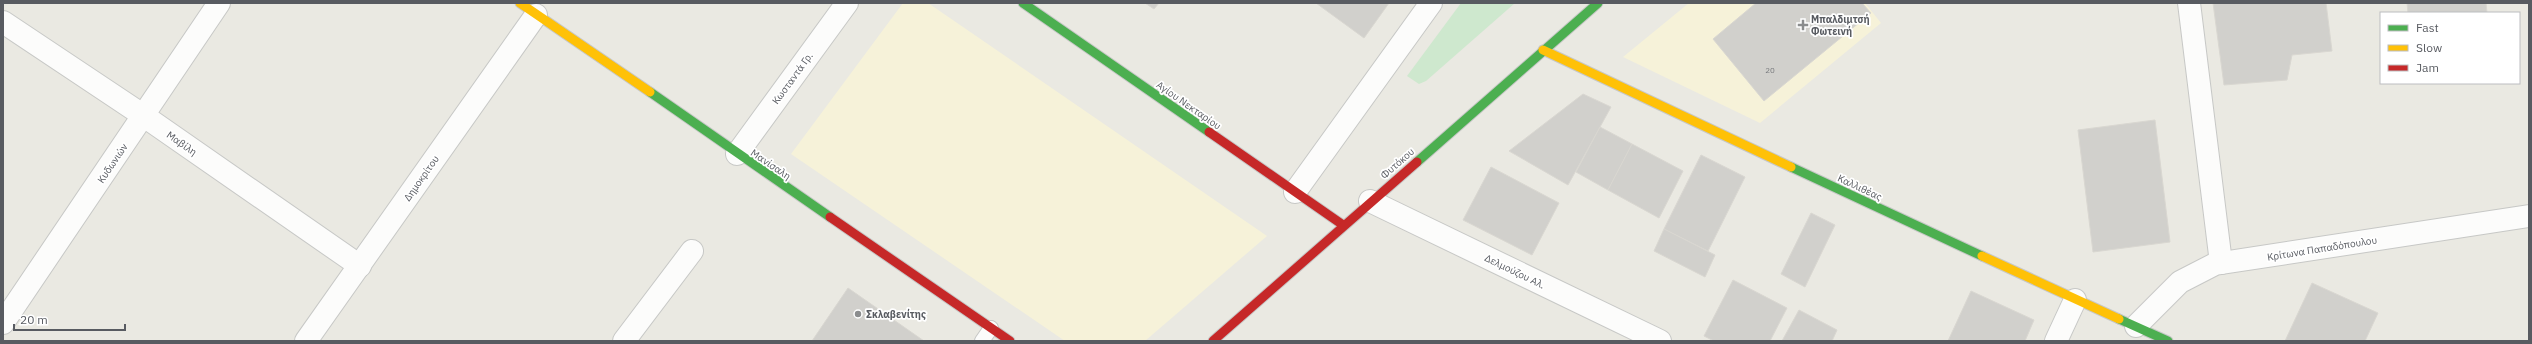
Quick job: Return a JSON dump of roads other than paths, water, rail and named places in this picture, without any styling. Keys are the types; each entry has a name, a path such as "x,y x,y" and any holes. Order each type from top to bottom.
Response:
{"street":[{"name":"Κυδωνιών","path":"3,323 219,3"},
{"name":"Κωσταντά Γρ.","path":"737,154 847,3"},
{"name":"Αγίου Νεκταρίου","path":"1023,3 1343,225"},
{"path":"1295,192 1431,3"},
{"name":"Φυτόκου","path":"1213,341 1370,201 1598,3"},
{"path":"2189,3 2221,263"},
{"name":"Μανίσαλη","path":"528,9 1010,341"},
{"name":"Δημοκρίτου","path":"306,341 360,266 528,9"},
{"name":"Μαβίλη","path":"3,22 144,116 360,266"},
{"name":"Καλλιθέας","path":"1543,50 2075,300 2168,341"},
{"name":"Δελμούζου Αλ.","path":"1370,201 1660,341"},
{"name":"Κρίτωνα Παπαδόπουλου","path":"2136,326 2186,277 2221,263 2529,216"},
{"path":"624,341 692,251"},
{"path":"2056,341 2075,300"}],"lane":[{"path":"982,341 991,328"}],"place":[{"name":"Μπαλδιμτσή Φωτεινή","path":"1803,25"},
{"name":"Σκλαβενίτης","path":"858,314"}]}
